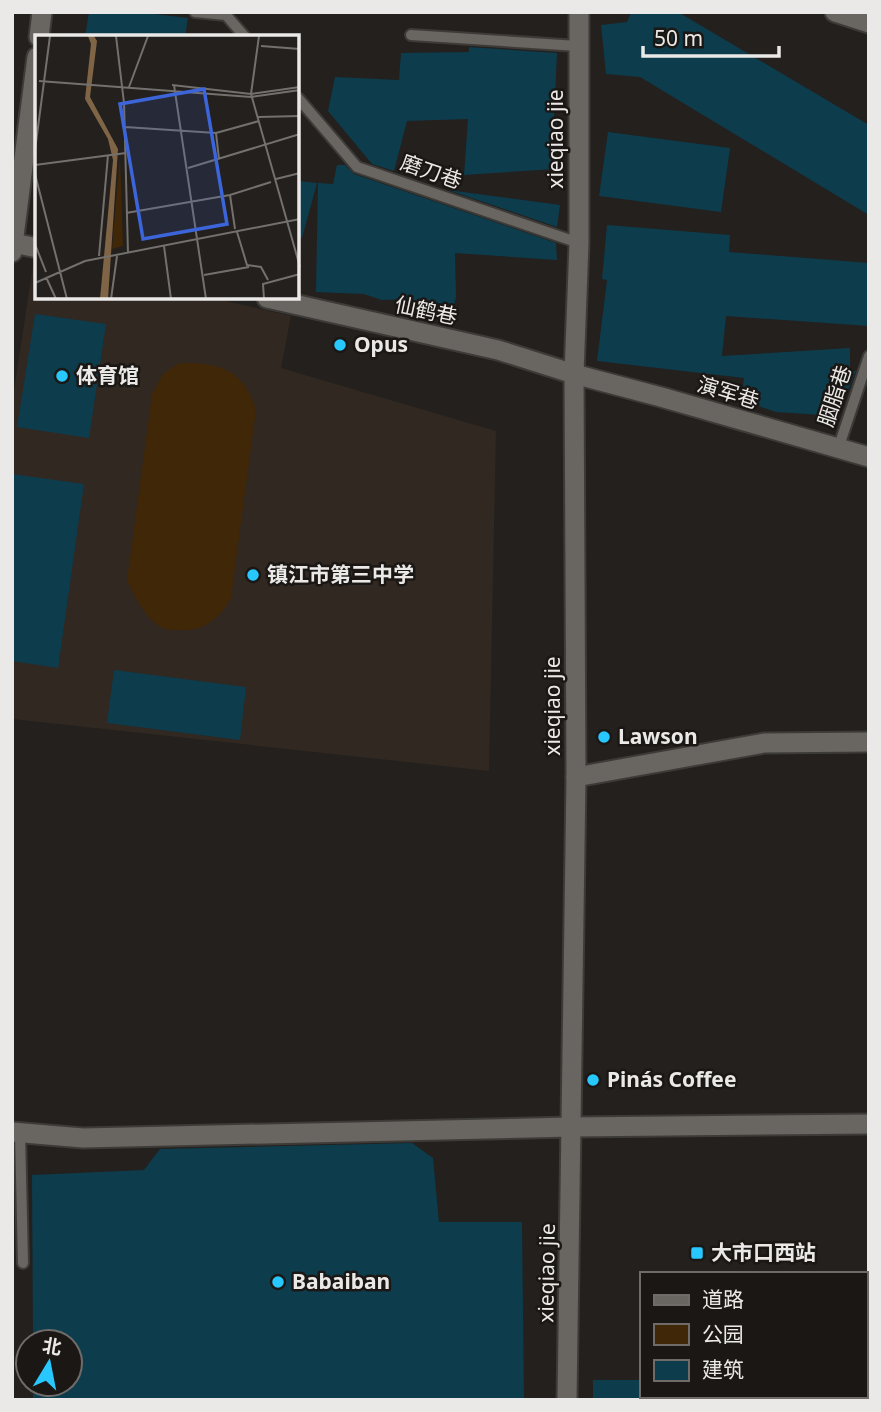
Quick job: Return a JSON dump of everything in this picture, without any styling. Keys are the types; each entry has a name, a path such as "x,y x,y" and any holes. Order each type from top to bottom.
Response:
{"street":[{"path":"39,35 42,12"},
{"name":"xieqiao jie","path":"567,1400 576,777 574,374 579,243 579,12"},
{"path":"835,12 869,23"},
{"path":"35,73 13,248 35,248"},
{"name":"仙鹤巷","path":"271,299 498,350 574,374"},
{"name":"演军巷","path":"574,374 869,457"},
{"path":"576,777 764,743 869,742"},
{"path":"16,1132 83,1138 572,1127 869,1125"}],"lane":[{"path":"195,12 226,15 243,35"},
{"path":"411,35 578,46"},
{"name":"磨刀巷","path":"299,99 357,167 579,243"},
{"name":"胭脂巷","path":"838,449 869,356"},
{"path":"16,1132 23,1263"}],"shaded area":[{"name":"镇江市第三中学","path":"33,265 35,299 217,299 291,316 281,368 496,431 489,771 12,719 12,403"}],"green space":[{"path":"179,363 206,364 228,371 245,385 256,410 231,598 222,612 210,622 188,630 166,629 157,624 141,607 127,580 152,394 163,374"}],"building":[{"path":"89,12 137,12 188,18 185,35 85,35"},
{"path":"631,12 678,12 869,125 869,215 640,77 606,74 601,25 627,22"},
{"path":"469,47 557,53 554,169 464,175 468,119 407,121 394,171 372,164 328,111 335,77 399,80 401,53 469,52"},
{"path":"608,132 730,148 721,212 599,196"},
{"path":"337,165 345,165 354,174 556,243 557,260 455,253 456,296 452,316 415,314 411,299 382,300 364,294 316,292 318,183 333,184"},
{"path":"299,181 317,183 302,238 299,237"},
{"path":"448,190 560,205 557,227"},
{"path":"607,225 730,235 729,252 869,263 869,326 726,316 722,356 850,348 850,371 856,371 837,416 776,412 741,400 744,378 597,361 607,280 602,279"},
{"name":"体育馆","path":"35,314 106,324 89,438 17,427"},
{"path":"12,474 84,484 58,668 12,661"},
{"path":"114,670 246,687 240,740 107,723"},
{"name":"Babaiban","path":"412,1143 433,1158 439,1222 522,1222 524,1400 33,1400 84,1398 84,1328 33,1328 32,1175 144,1170 160,1149"},
{"path":"593,1380 640,1380 641,1400 593,1400"}],"place":[{"name":"Opus","path":"340,345"},
{"name":"体育馆","path":"62,376"},
{"name":"镇江市第三中学","path":"253,575"},
{"name":"Lawson","path":"604,737"},
{"name":"Pinás Coffee","path":"593,1080"},
{"name":"大市口西站","path":"697,1253"},
{"name":"Babaiban","path":"278,1282"}]}
